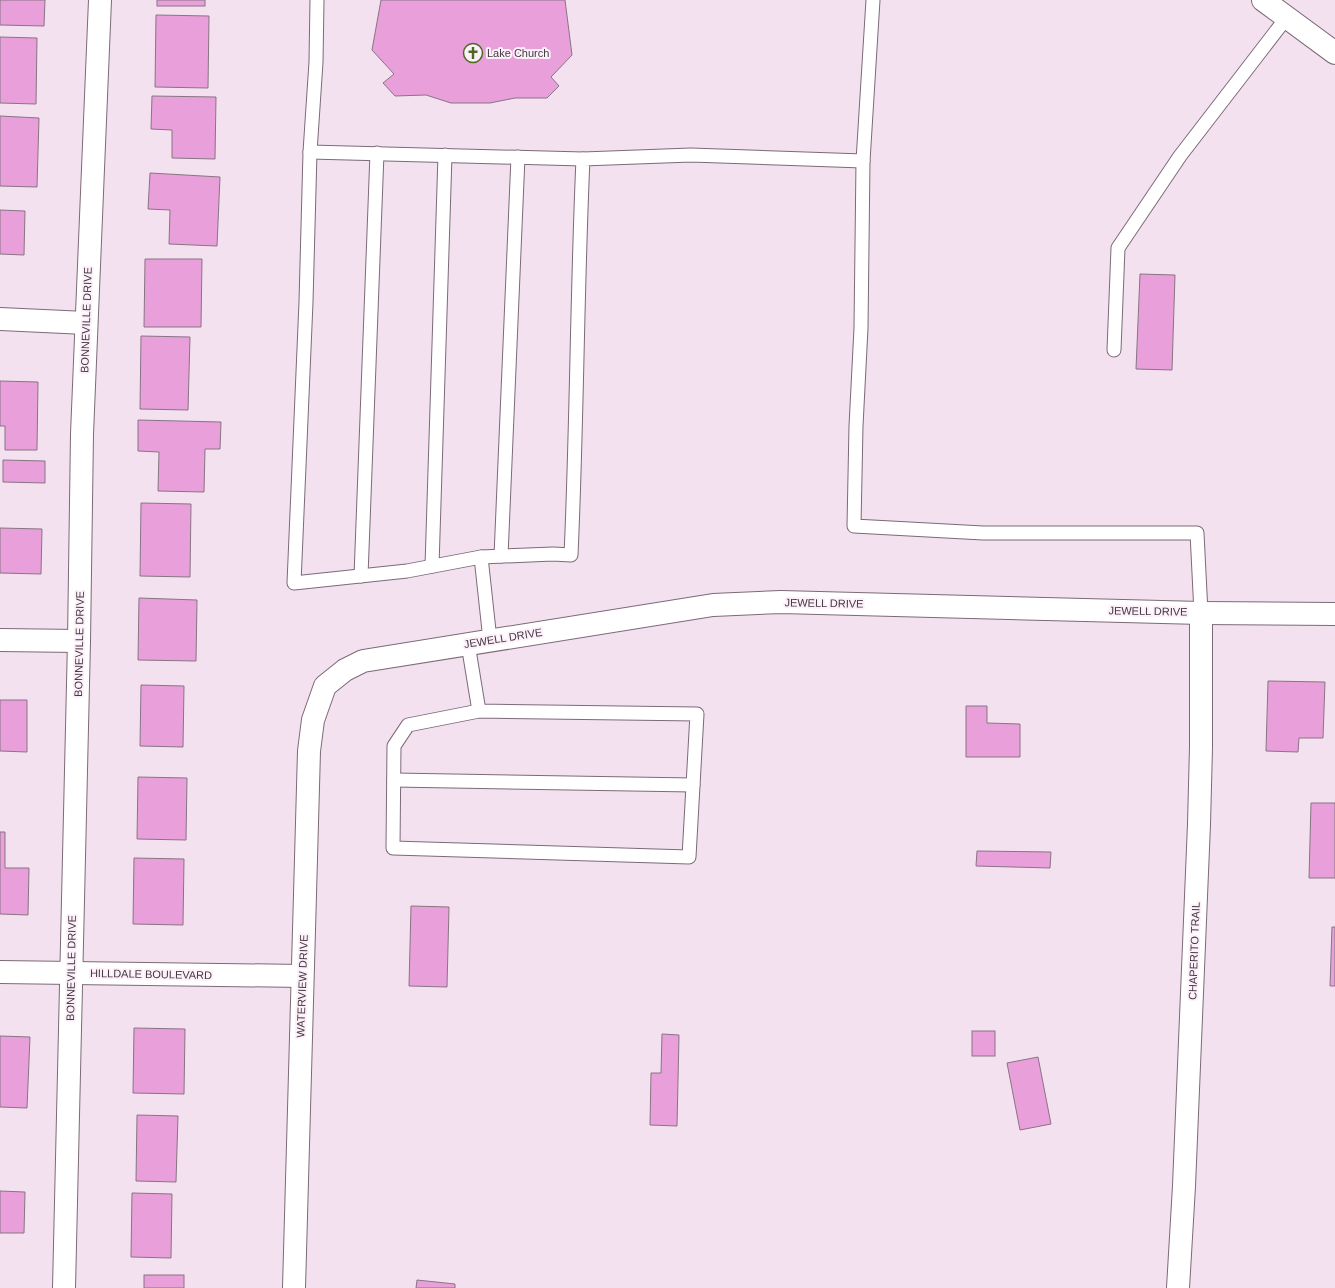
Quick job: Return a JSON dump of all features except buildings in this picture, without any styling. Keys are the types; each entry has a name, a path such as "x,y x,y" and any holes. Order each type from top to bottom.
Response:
{"street":[{"name":"BONNEVILLE DRIVE","path":"64,1288 79,642 82,434 100,0"},
{"path":"1263,0 1335,53"},
{"path":"0,319 86,324"},
{"name":"JEWELL DRIVE","path":"324,686 345,670 363,661 721,604 781,602 1201,613 1335,614"},
{"name":"CHAPERITO TRAIL","path":"1178,1288 1184,1186 1202,747 1201,613"},
{"path":"0,640 79,642"},
{"name":"WATERVIEW DRIVE","path":"294,1288 309,751 313,720 324,686"},
{"name":"HILLDALE BOULEVARD","path":"0,972 302,976"}],"lane":[{"path":"317,0 316,62 310,152 306,302 294,583 407,570 481,557 553,554 571,555 575,471 579,252 583,159"},
{"path":"873,0 863,161 861,328 856,426 854,526 983,533 1197,533 1201,613"},
{"path":"1114,350 1118,248 1180,156 1287,17"},
{"path":"310,152 583,159 691,155 863,161"},
{"path":"361,576 377,153"},
{"path":"432,566 445,155"},
{"path":"502,556 518,157"},
{"path":"481,557 490,640"},
{"path":"468,644 479,711"},
{"path":"479,711 697,714 689,857 393,848 394,780 394,746 408,725 479,711"},
{"path":"394,780 693,785"}],"place":[{"name":"Lake Church","path":"473,53"}]}
